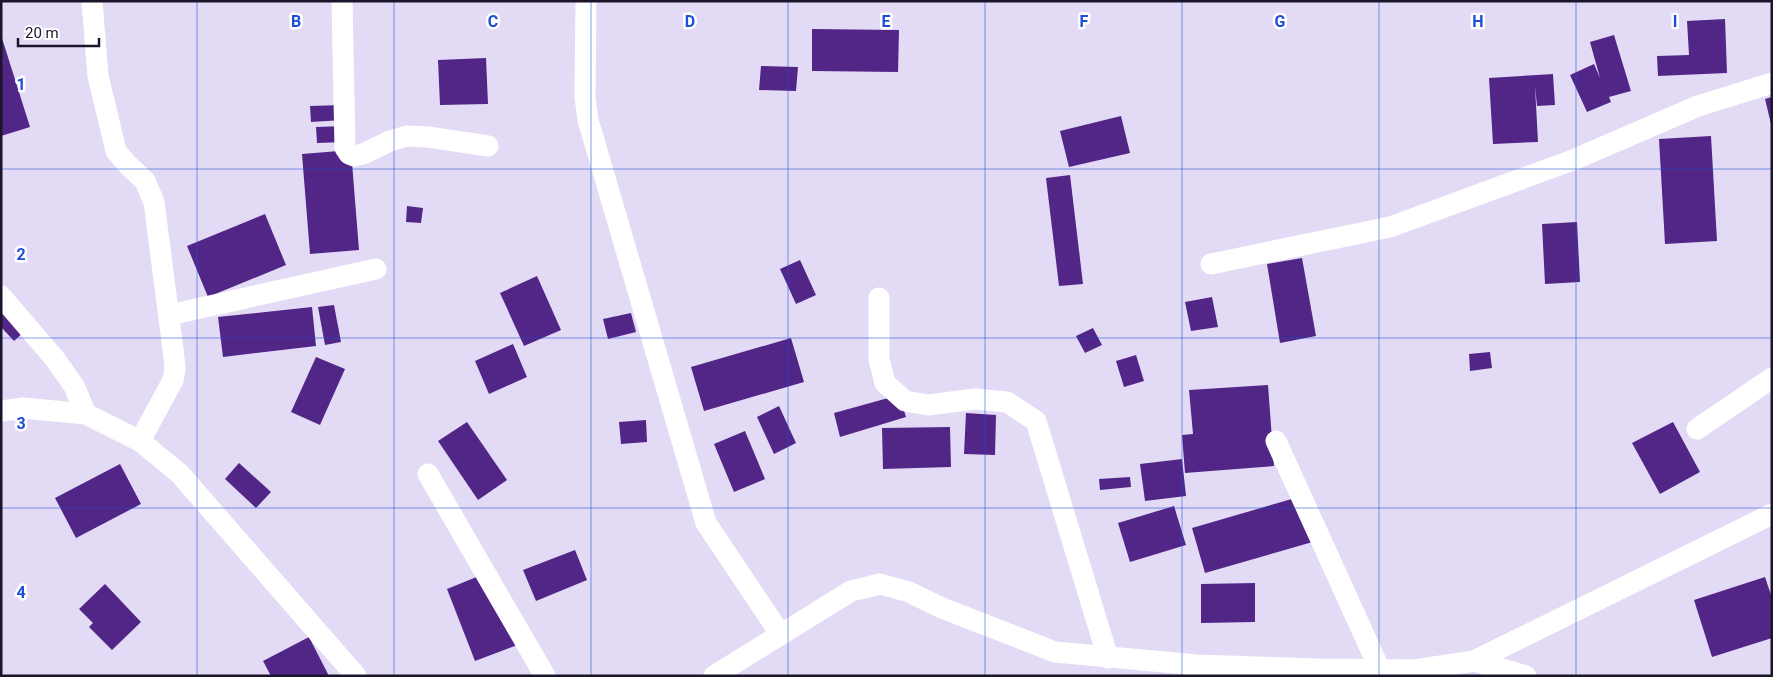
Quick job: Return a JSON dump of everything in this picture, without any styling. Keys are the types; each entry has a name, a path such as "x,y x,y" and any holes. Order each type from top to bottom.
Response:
{"street":[{"path":"92,1 98,76 116,151 145,181 154,202 175,370 172,380 140,442"},
{"path":"342,1 345,148 349,154 354,156 363,154 390,141 407,136 428,137 488,146"},
{"path":"586,1 585,97 588,120 706,523 781,635"},
{"path":"1211,264 1390,227 1573,160 1698,106 1772,83"},
{"path":"169,315 376,269"},
{"path":"1,296 55,359 74,386 86,414"},
{"path":"879,298 879,359 885,383 905,401 928,405 975,399 1007,402 1036,421 1108,658"},
{"path":"1697,429 1772,378"},
{"path":"1,411 23,408 86,414 140,442 180,474 356,676"},
{"path":"1276,442 1380,670"},
{"path":"428,474 545,676"},
{"path":"714,676 851,591 880,584 909,592 942,608 1056,652 1197,665 1380,670 1412,673 1474,661 1772,514"},
{"path":"1474,661 1526,676"}],"building":[{"path":"1725,19 1727,73 1658,76 1657,56 1689,55 1687,21"},
{"path":"812,29 899,30 898,72 812,71"},
{"path":"1,35 30,127 1,136"},
{"path":"1614,35 1631,91 1609,97 1611,102 1587,112 1570,75 1594,64 1600,78 1590,42"},
{"path":"486,58 488,104 440,105 438,60"},
{"path":"761,66 798,67 796,91 759,90"},
{"path":"1553,74 1555,105 1537,106 1535,86 1538,142 1493,144 1489,78"},
{"path":"1772,97 1772,124 1771,124 1765,99"},
{"path":"342,105 343,120 311,122 310,106"},
{"path":"1121,116 1130,153 1069,167 1060,131"},
{"path":"345,126 346,142 317,143 316,127"},
{"path":"1711,136 1717,241 1665,244 1659,139"},
{"path":"351,150 359,250 310,254 302,154"},
{"path":"1070,175 1083,284 1059,286 1046,178"},
{"path":"407,206 423,208 421,223 406,222"},
{"path":"265,214 286,265 208,297 187,246"},
{"path":"1577,222 1580,282 1545,284 1542,224"},
{"path":"1302,258 1316,336 1280,343 1267,264"},
{"path":"800,260 816,295 796,304 780,269"},
{"path":"537,276 561,330 524,346 500,293"},
{"path":"1,287 34,323 14,341 1,327"},
{"path":"1212,297 1218,327 1191,331 1185,302"},
{"path":"334,305 341,342 325,345 318,307"},
{"path":"312,307 316,346 223,357 218,317"},
{"path":"631,313 636,332 608,339 603,319"},
{"path":"1093,328 1102,345 1085,353 1076,336"},
{"path":"791,338 804,382 704,411 691,367"},
{"path":"513,344 527,377 489,394 475,361"},
{"path":"1490,352 1492,368 1470,371 1469,354"},
{"path":"1136,355 1144,381 1124,387 1116,361"},
{"path":"316,357 345,369 320,425 291,412"},
{"path":"1268,385 1274,466 1185,473 1182,435 1193,434 1189,390"},
{"path":"899,395 906,417 840,437 834,413"},
{"path":"779,406 796,443 774,454 757,417"},
{"path":"966,413 996,415 995,455 964,454"},
{"path":"646,420 647,442 621,444 619,422"},
{"path":"467,422 507,480 478,500 438,441"},
{"path":"1673,422 1700,472 1660,494 1632,443"},
{"path":"950,427 951,467 883,469 882,428"},
{"path":"745,431 765,479 734,492 714,444"},
{"path":"1182,459 1186,496 1145,501 1140,464"},
{"path":"239,463 271,492 256,508 225,479"},
{"path":"120,464 141,504 76,538 55,498"},
{"path":"1130,477 1131,487 1100,490 1099,479"},
{"path":"1302,496 1316,541 1205,573 1192,528"},
{"path":"1174,506 1186,545 1130,562 1118,523"},
{"path":"575,550 587,580 536,601 523,570"},
{"path":"479,576 520,644 475,661 447,589"},
{"path":"1765,577 1772,598 1772,638 1712,657 1694,600"},
{"path":"1255,583 1255,622 1201,623 1201,584"},
{"path":"105,584 141,622 112,650 89,627 93,623 79,609"},
{"path":"309,637 329,676 271,676 263,661"}]}
